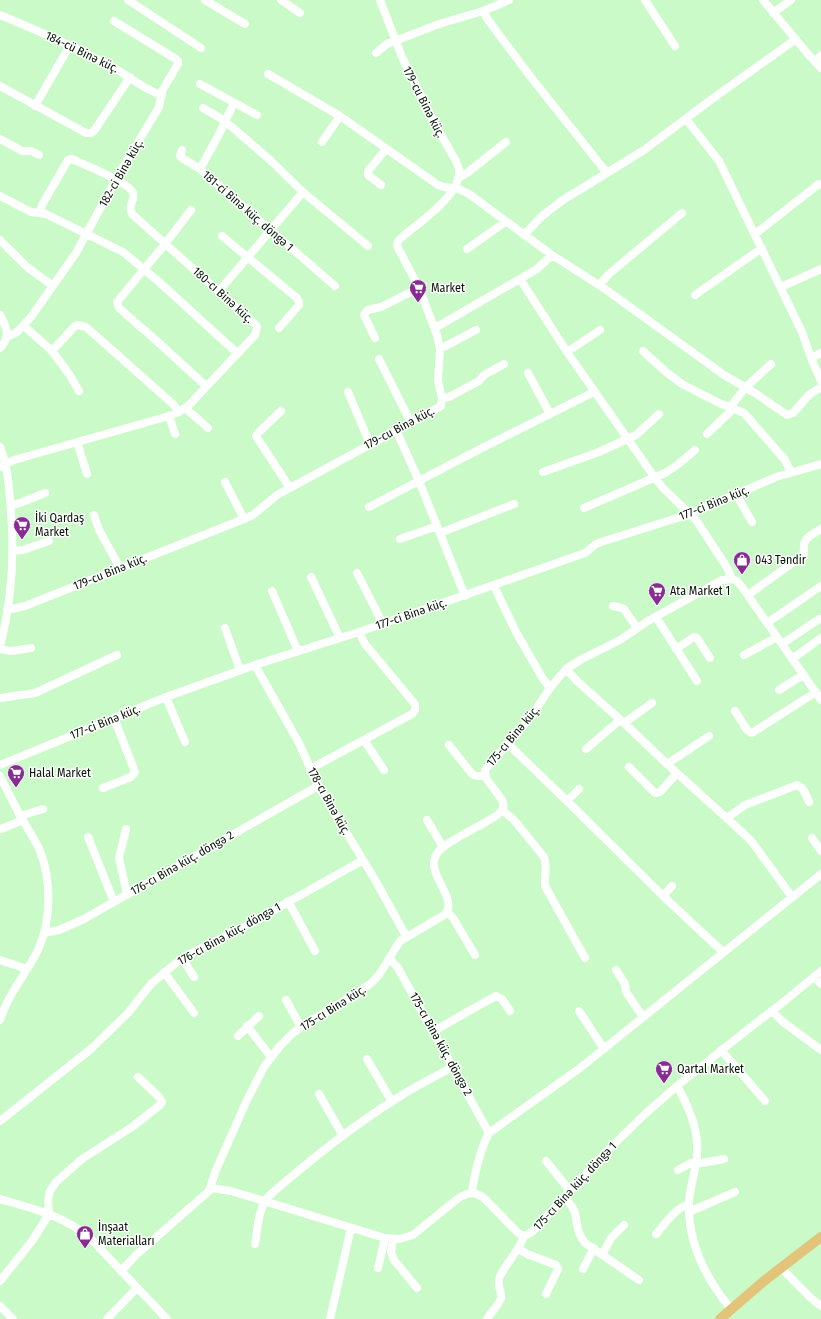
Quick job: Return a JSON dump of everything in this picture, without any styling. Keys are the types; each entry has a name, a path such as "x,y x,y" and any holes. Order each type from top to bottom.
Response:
{"main road":[{"path":"720,1319 781,1268 821,1238"}],"street":[{"path":"128,0 201,48"},
{"path":"205,0 245,24"},
{"path":"281,0 300,13"},
{"name":"179-cu Binə küç.","path":"6,610 25,606 244,519 260,510 273,498 290,488 441,406 442,398 438,381 440,349 435,328 419,288 397,246 398,241 401,238 444,202 454,189 458,178 459,169 456,160 425,105 402,57 380,0"},
{"path":"376,53 387,44 439,24 483,11 509,0"},
{"path":"645,0 675,46"},
{"path":"763,0 796,39 818,58 821,68"},
{"path":"773,13 791,0"},
{"path":"483,11 488,20 530,76 607,173"},
{"name":"184-cü Binə küç.","path":"0,15 70,45 130,77 153,92 162,95"},
{"name":"182-ci Binə küç.","path":"7,337 14,335 24,326 37,310 76,253 116,179 159,107 165,85 178,64 178,61 114,21"},
{"path":"524,235 542,216 563,200 644,150 796,39"},
{"path":"35,106 70,45"},
{"path":"268,74 340,116 438,185 459,189 469,194 505,222 552,255 599,285 724,375 746,387 787,415 793,413 809,396 821,387"},
{"path":"0,86 86,133 91,133 94,131 130,77"},
{"path":"200,84 257,115"},
{"name":"181-ci Binə küç. döngə 1","path":"234,103 200,169 335,286"},
{"path":"203,108 225,121 270,160 303,192 368,246"},
{"path":"322,142 340,116"},
{"path":"686,119 719,161 802,332 821,381"},
{"path":"0,139 22,151 31,151 39,156"},
{"path":"458,178 467,173 506,142"},
{"path":"381,186 368,175 368,171 386,149"},
{"path":"182,150 180,156 200,169"},
{"name":"180-cı Binə küç.","path":"3,465 14,460 169,416 182,410 255,335 257,328 256,325 219,291 132,214 130,208 134,195 133,192 129,187 116,179 72,159 68,160 42,205 40,213"},
{"path":"755,234 819,184"},
{"path":"219,291 303,192"},
{"path":"0,196 31,212 46,214 123,252 144,269 237,353"},
{"path":"191,210 166,244 118,300 117,305 206,386"},
{"path":"599,285 609,274 682,213"},
{"path":"467,249 505,222"},
{"path":"222,236 297,298 299,305 279,328"},
{"path":"0,240 28,267 53,286"},
{"path":"696,296 762,248"},
{"path":"435,328 537,269 552,255"},
{"path":"781,287 821,269"},
{"path":"520,279 594,392 655,478 670,496 690,514 705,532 728,569 732,579 740,584 820,698 752,733 747,730 734,711"},
{"path":"375,338 364,315 365,313 368,310 381,307 419,288"},
{"path":"0,316 5,325 7,337 6,341 0,348"},
{"path":"52,351 75,326 78,324 83,325 174,405 208,428"},
{"path":"24,326 52,351 69,374 79,391"},
{"path":"440,349 476,330"},
{"path":"567,352 600,330"},
{"path":"643,351 682,384 744,413 785,460 791,472"},
{"path":"811,358 821,353"},
{"path":"379,359 411,423"},
{"path":"442,398 449,397 479,381 482,376 504,364"},
{"path":"707,434 732,408 746,387 771,364"},
{"path":"528,373 550,414"},
{"path":"348,392 370,444"},
{"path":"369,507 419,480 594,392"},
{"path":"281,411 256,436 290,488"},
{"path":"543,472 599,452 636,435 659,414"},
{"path":"169,416 175,434"},
{"path":"396,430 419,480 465,596"},
{"path":"76,442 87,474"},
{"path":"0,447 3,465 8,476 13,551 12,568 0,648 11,651 32,648"},
{"path":"584,508 655,478 676,466 695,450"},
{"name":"177-ci Binə küç.","path":"0,766 166,697 240,670 359,632 494,586 585,553 601,542 690,514 791,472 821,464"},
{"path":"225,482 244,519"},
{"path":"11,505 45,493"},
{"path":"736,494 752,522"},
{"path":"400,538 439,530 514,504"},
{"path":"94,515 99,530 115,556 120,568"},
{"path":"748,595 802,556 804,552 804,541 821,529"},
{"path":"13,551 23,550 49,541"},
{"path":"357,573 383,624"},
{"path":"312,577 340,638"},
{"name":"175-cı Binə küç.","path":"502,810 502,800 485,776 486,768 530,718 550,688 566,669 582,659 620,640 637,628 722,580 732,579"},
{"path":"494,586 516,632 550,688"},
{"path":"767,623 821,586"},
{"path":"272,591 298,651"},
{"path":"613,606 624,609 637,628"},
{"path":"656,617 697,681"},
{"path":"782,644 819,619"},
{"path":"225,628 240,670"},
{"path":"310,769 415,711 416,708 414,703 365,644 359,632"},
{"path":"676,649 694,637 697,638 710,658"},
{"path":"744,655 777,637"},
{"path":"792,659 821,638"},
{"path":"0,698 35,693 117,655"},
{"name":"178-cı Binə küç.","path":"255,665 300,745 318,786 363,860 406,936"},
{"path":"566,669 577,681 752,842 792,897"},
{"path":"779,690 803,675"},
{"path":"166,697 185,742"},
{"path":"586,749 622,722 652,703"},
{"path":"103,788 131,777 135,772 114,718"},
{"path":"667,764 709,736"},
{"path":"364,740 384,770"},
{"path":"508,744 663,896 723,952"},
{"path":"449,745 472,774 476,776 485,776"},
{"path":"629,768 655,794 660,792 677,773"},
{"path":"0,776 40,851 45,871 48,902 44,934 36,953 12,992 0,1020"},
{"path":"727,818 745,805 796,785 801,786 809,802"},
{"name":"176-cı Binə küç. döngə 2","path":"44,934 84,920 318,786"},
{"path":"567,801 579,789"},
{"path":"1,829 43,809"},
{"path":"475,955 453,918 447,912 448,904 434,865 436,856 443,847 494,817 502,810 514,820 544,857 546,864 546,886 585,958"},
{"path":"427,820 443,847"},
{"path":"126,829 119,858 128,894"},
{"path":"88,837 114,902"},
{"path":"812,838 821,851"},
{"name":"176-cı Binə küç. döngə 1","path":"0,1121 102,1039 128,1013 151,984 182,958 363,860"},
{"path":"121,1271 136,1255 205,1196 212,1188 226,1189 389,1239 404,1238 413,1235 456,1200 463,1195 472,1192 483,1145 489,1133 580,1068 821,874"},
{"path":"663,896 672,886"},
{"path":"288,901 315,951"},
{"name":"175-cı Binə küç.","path":"212,1188 216,1170 246,1100 271,1057 287,1038 301,1027 370,984 379,975 398,944 406,936 441,917 447,912"},
{"path":"182,958 194,977"},
{"name":"175-cı Binə küç. döngə 2","path":"389,958 398,968 489,1133"},
{"path":"0,960 27,969"},
{"path":"616,970 625,984 626,992 643,1018"},
{"name":"175-cı Binə küç. döngə 1","path":"472,1192 479,1194 484,1198 517,1232 524,1236 527,1235 533,1231 606,1152 645,1114 721,1050 821,971"},
{"path":"164,972 194,1013"},
{"path":"814,977 821,984"},
{"path":"434,1032 496,996 502,999 510,1011"},
{"path":"286,1000 301,1027"},
{"path":"772,1011 783,1022 821,1050"},
{"path":"579,1012 604,1049"},
{"path":"238,1036 259,1016"},
{"path":"247,1026 271,1057"},
{"path":"721,1050 765,1102"},
{"path":"367,1059 392,1102"},
{"path":"255,1244 265,1201 287,1180 343,1136 402,1095 453,1067"},
{"path":"0,1281 32,1240 49,1214 48,1200 50,1191 56,1182 82,1159 132,1127 160,1105 162,1102 159,1097 138,1077"},
{"path":"677,1086 688,1105 695,1126 698,1149 689,1208 692,1234 699,1258 713,1285 731,1309"},
{"path":"319,1094 343,1136"},
{"path":"678,1170 685,1165 709,1163 724,1159"},
{"path":"546,1161 567,1194 573,1209 578,1233 581,1238 602,1255 639,1280"},
{"path":"656,1234 680,1209 689,1208 735,1192"},
{"path":"0,1199 58,1217 78,1229 90,1238 167,1319"},
{"path":"602,1255 611,1238 624,1225"},
{"path":"330,1319 351,1228"},
{"path":"488,1319 500,1299 500,1275 519,1249 524,1236"},
{"path":"378,1268 389,1239"},
{"path":"389,1239 394,1260 417,1288"},
{"path":"583,1269 594,1248"},
{"path":"519,1249 527,1254 556,1266 558,1269 546,1294"},
{"path":"781,1268 821,1306"},
{"path":"107,1319 137,1288"},
{"path":"0,1306 13,1319"}],"place":[{"name":"Market","path":"418,303"},
{"name":"İki Qardaş Market","path":"22,540"},
{"name":"043 Təndir","path":"742,575"},
{"name":"Ata Market 1","path":"657,606"},
{"name":"Halal Market","path":"16,788"},
{"name":"Qartal Market","path":"664,1084"},
{"name":"İnşaat Materialları","path":"85,1249"}]}
